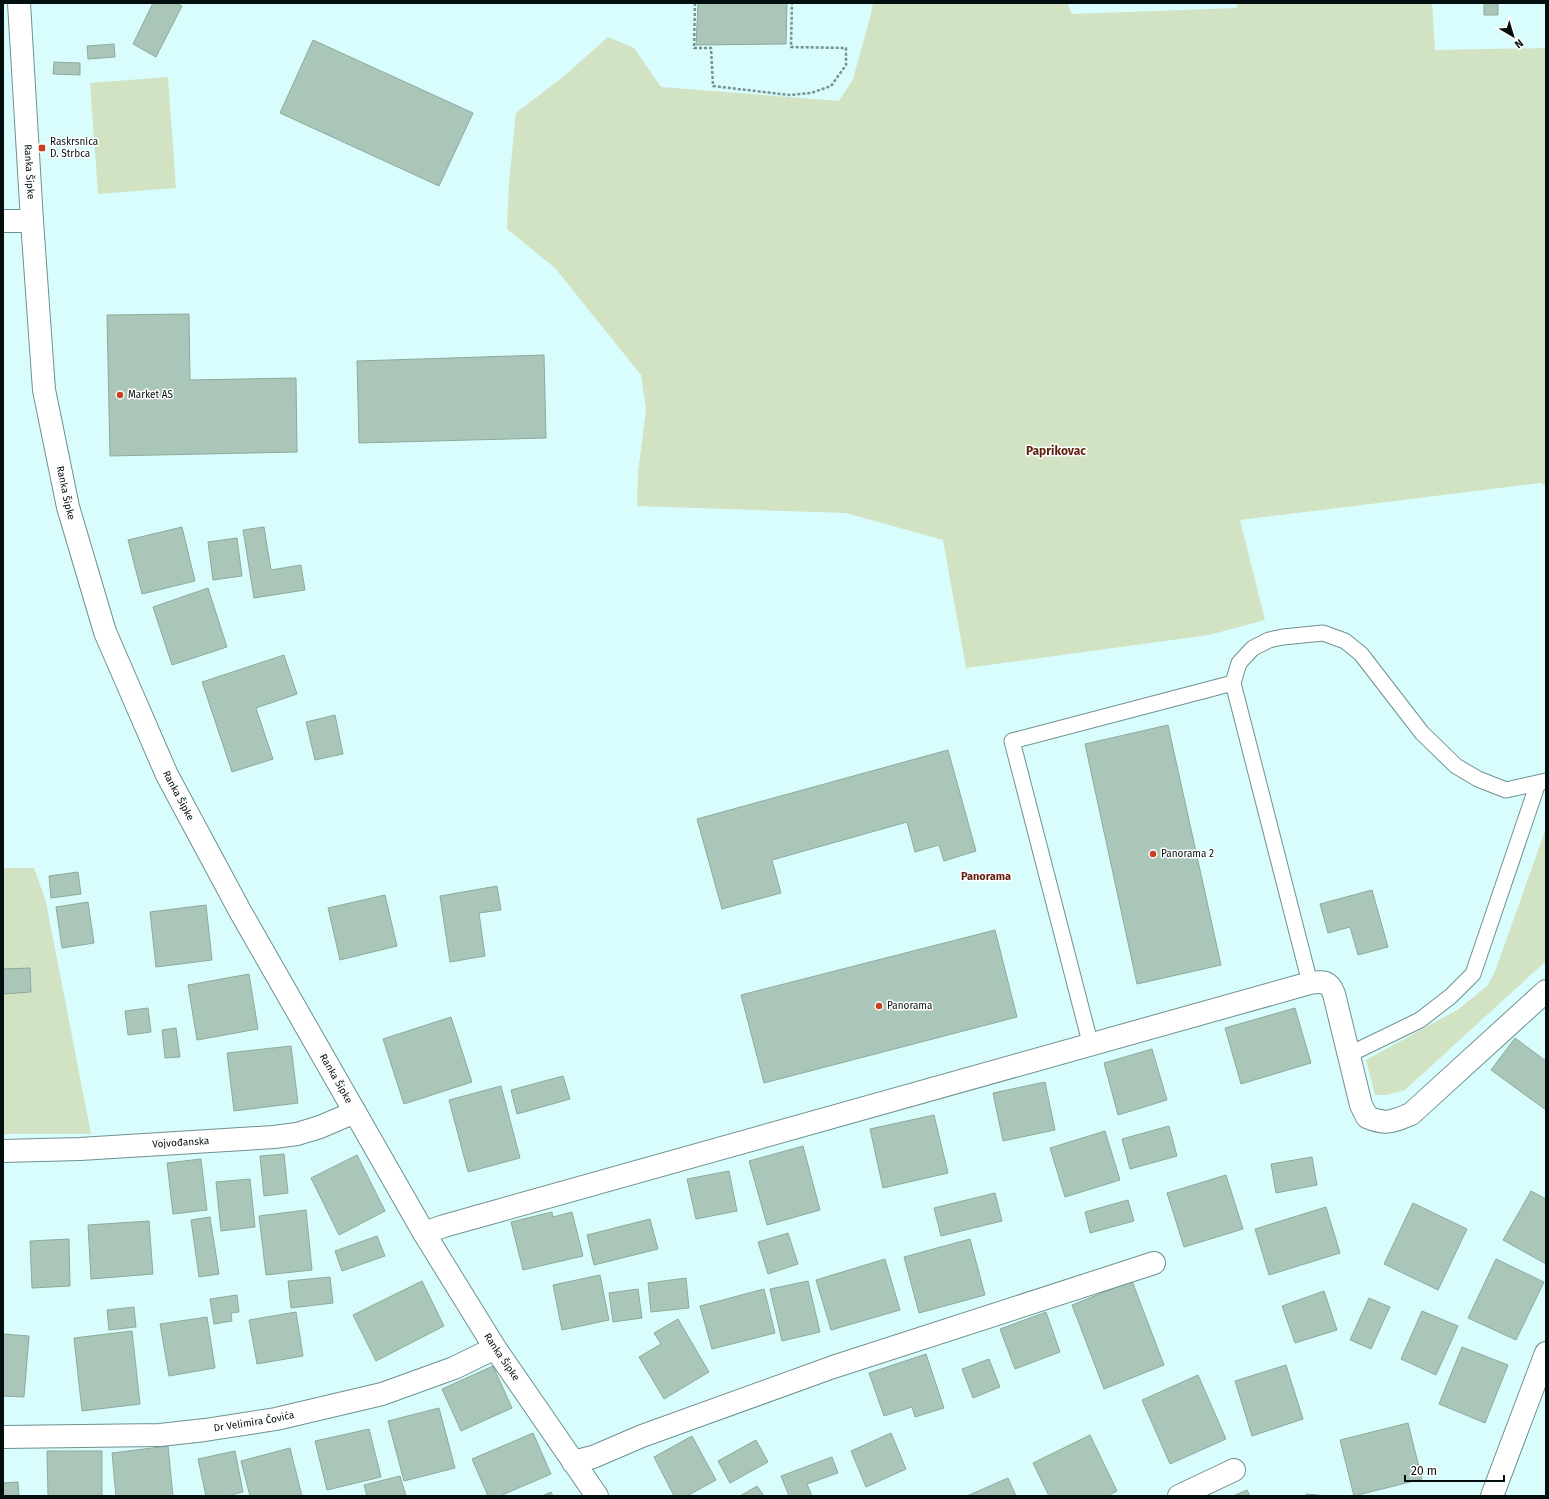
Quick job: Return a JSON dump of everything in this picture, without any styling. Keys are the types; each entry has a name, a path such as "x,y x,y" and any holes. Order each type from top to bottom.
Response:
{"street":[{"name":"Ranka Šipke","path":"19,3 44,390 68,507 106,632 167,775 213,863 424,1233 495,1348 597,1496"},
{"path":"3,221 32,221"},
{"path":"424,1233 694,1155 830,1119 1310,983 1326,983 1332,987 1350,1054 1361,1104 1367,1117 1379,1122 1392,1122 1410,1114 1546,991"},
{"name":"Vojvođanska","path":"3,1151 80,1149 274,1138 297,1134 320,1127 355,1112"},
{"path":"573,1462 593,1457 642,1436 833,1367 1154,1263"},
{"name":"Dr Velimira Čovića","path":"3,1436 160,1435 276,1419 382,1394 454,1368 495,1348"},
{"path":"1492,1496 1546,1353"},
{"path":"1179,1496 1234,1470"}],"lane":[{"path":"1310,983 1233,683 1239,663 1253,648 1269,640 1283,637 1323,633 1345,640 1361,654 1422,734 1456,766 1478,779 1506,790 1542,782"},
{"path":"1091,1046 1012,741 1233,683"},
{"path":"1350,1054 1420,1020 1451,996 1473,974 1542,782"}],"path":[{"path":"695,3 694,48 711,48 713,86 789,95 811,94 831,86 846,65 846,48 791,47 792,3"}],"green space":[{"path":"873,3 1067,3 1072,14 1237,8 1237,3 1432,3 1435,50 1546,48 1546,486 1541,483 1240,520 1265,620 1209,635 966,668 943,540 846,513 637,506 638,472 646,409 641,375 555,268 507,229 509,183 516,113 563,77 608,37 634,48 661,87 839,101 853,79"},
{"path":"168,77 176,188 98,194 90,83"},
{"path":"1546,828 1546,961 1405,1090 1386,1095 1375,1095 1366,1060 1459,1009 1488,985 1496,969"},
{"path":"3,868 34,868 46,902 91,1134 3,1134"}],"building":[{"path":"153,3 175,3 182,6 156,57 133,44"},
{"path":"698,3 787,3 786,44 696,45"},
{"path":"1484,3 1498,3 1498,15 1484,15"},
{"path":"313,40 473,113 439,186 280,113"},
{"path":"114,44 115,57 88,59 87,46"},
{"path":"54,62 80,63 80,75 53,74"},
{"path":"189,314 190,380 296,378 297,452 110,456 107,315"},
{"path":"544,355 546,438 359,443 357,361"},
{"path":"182,527 195,581 142,594 128,540"},
{"path":"264,527 271,570 301,565 305,590 254,598 243,530"},
{"path":"237,538 242,576 213,580 208,542"},
{"path":"208,588 227,647 172,665 153,607"},
{"path":"284,655 297,694 256,708 273,759 232,772 202,682"},
{"path":"335,715 343,754 315,760 306,722"},
{"name":"Panorama 2","path":"1168,725 1221,965 1137,984 1085,744"},
{"path":"948,750 976,851 944,861 939,845 915,852 907,822 772,860 781,893 722,909 697,819"},
{"path":"78,872 81,894 51,898 49,876"},
{"path":"497,886 501,910 479,913 485,956 450,962 440,896"},
{"path":"1372,890 1388,947 1358,955 1350,927 1328,933 1320,904"},
{"path":"385,895 397,946 340,960 328,908"},
{"path":"88,902 94,943 62,948 56,907"},
{"path":"206,905 212,960 156,967 150,912"},
{"name":"Panorama","path":"995,930 1017,1017 764,1083 741,995"},
{"path":"30,968 31,992 3,994 3,969"},
{"path":"249,974 258,1029 197,1040 188,985"},
{"path":"148,1008 151,1032 128,1035 125,1011"},
{"path":"1295,1008 1311,1063 1241,1084 1225,1028"},
{"path":"451,1017 472,1082 404,1104 383,1039"},
{"path":"176,1028 180,1057 165,1058 162,1030"},
{"path":"1515,1038 1546,1061 1546,1110 1491,1070"},
{"path":"291,1046 298,1103 234,1111 227,1053"},
{"path":"1152,1049 1167,1100 1118,1115 1104,1063"},
{"path":"563,1076 570,1099 517,1114 511,1090"},
{"path":"1045,1082 1055,1130 1003,1141 993,1093"},
{"path":"501,1086 520,1158 468,1172 449,1100"},
{"path":"934,1115 948,1173 883,1188 870,1129"},
{"path":"1169,1126 1177,1156 1130,1169 1122,1139"},
{"path":"1105,1131 1120,1180 1065,1197 1050,1148"},
{"path":"803,1146 820,1210 767,1225 749,1161"},
{"path":"284,1154 288,1193 264,1196 260,1156"},
{"path":"357,1155 385,1211 339,1235 311,1178"},
{"path":"1312,1157 1317,1185 1276,1193 1271,1164"},
{"path":"201,1159 207,1210 173,1214 167,1163"},
{"path":"729,1171 737,1211 696,1219 687,1179"},
{"path":"1226,1175 1243,1229 1184,1247 1167,1193"},
{"path":"250,1179 255,1227 221,1231 216,1182"},
{"path":"1531,1191 1546,1199 1546,1264 1503,1240"},
{"path":"995,1193 1002,1221 941,1236 934,1208"},
{"path":"1128,1200 1134,1221 1090,1233 1085,1212"},
{"path":"1413,1203 1467,1229 1438,1290 1384,1264"},
{"path":"1326,1207 1340,1253 1269,1275 1255,1229"},
{"path":"306,1210 312,1270 266,1275 259,1216"},
{"path":"552,1212 553,1217 572,1212 583,1256 523,1270 511,1222"},
{"path":"210,1217 219,1274 199,1277 191,1220"},
{"path":"650,1219 658,1249 594,1265 587,1235"},
{"path":"149,1221 153,1274 91,1279 88,1225"},
{"path":"788,1233 798,1264 768,1274 758,1242"},
{"path":"377,1236 385,1256 342,1271 335,1251"},
{"path":"69,1239 70,1286 32,1288 30,1241"},
{"path":"970,1239 985,1295 919,1313 904,1257"},
{"path":"885,1259 900,1310 831,1330 816,1280"},
{"path":"1496,1259 1544,1282 1516,1340 1468,1318"},
{"path":"600,1275 609,1320 562,1330 553,1285"},
{"path":"330,1277 333,1303 291,1308 288,1281"},
{"path":"686,1278 689,1308 651,1312 648,1283"},
{"path":"422,1281 444,1326 376,1361 353,1315"},
{"path":"808,1281 820,1332 782,1341 770,1289"},
{"path":"1132,1281 1164,1365 1104,1389 1072,1305"},
{"path":"638,1289 642,1318 613,1322 609,1293"},
{"path":"764,1289 775,1333 712,1349 700,1306"},
{"path":"1324,1291 1337,1330 1295,1343 1282,1306"},
{"path":"237,1295 239,1312 231,1313 232,1321 214,1324 210,1299"},
{"path":"1369,1298 1390,1307 1371,1349 1350,1340"},
{"path":"134,1307 136,1327 109,1330 107,1310"},
{"path":"1422,1311 1458,1326 1436,1375 1401,1359"},
{"path":"296,1312 303,1356 257,1364 249,1320"},
{"path":"1046,1312 1060,1352 1015,1369 1000,1329"},
{"path":"207,1317 215,1368 169,1376 160,1324"},
{"path":"678,1319 709,1372 664,1399 639,1357 661,1344 654,1333"},
{"path":"132,1331 140,1404 82,1411 74,1338"},
{"path":"3,1334 29,1336 24,1397 3,1396"},
{"path":"1462,1347 1508,1365 1485,1423 1439,1404"},
{"path":"926,1354 944,1408 915,1417 912,1407 884,1416 869,1373"},
{"path":"989,1359 1000,1387 973,1398 962,1369"},
{"path":"1286,1365 1303,1419 1252,1436 1235,1381"},
{"path":"493,1366 512,1408 461,1431 442,1389"},
{"path":"1198,1375 1226,1439 1170,1464 1142,1400"},
{"path":"439,1408 455,1468 404,1481 388,1421"},
{"path":"1408,1423 1422,1479 1354,1496 1340,1440"},
{"path":"369,1429 381,1477 327,1490 315,1441"},
{"path":"533,1433 551,1474 500,1496 488,1496 472,1459"},
{"path":"891,1433 906,1469 866,1487 851,1451"},
{"path":"1090,1435 1117,1491 1108,1496 1049,1496 1033,1463"},
{"path":"692,1436 716,1480 687,1496 674,1496 654,1457"},
{"path":"756,1440 768,1462 730,1483 718,1461"},
{"path":"168,1446 173,1496 116,1496 112,1453"},
{"path":"290,1448 302,1496 250,1496 241,1461"},
{"path":"47,1451 102,1451 102,1496 48,1496"},
{"path":"235,1451 243,1492 227,1496 206,1496 198,1459"},
{"path":"832,1457 838,1473 807,1484 812,1496 789,1496 781,1476"},
{"path":"400,1476 406,1496 367,1496 364,1485"},
{"path":"1008,1478 1016,1496 967,1496"},
{"path":"18,1482 19,1496 3,1496 3,1483"},
{"path":"757,1486 764,1496 740,1496"},
{"path":"1247,1490 1250,1496 1233,1496"},
{"path":"551,1492 553,1496 542,1496"},
{"path":"1306,1494 1328,1496 1306,1496"}],"place":[{"name":"Raskrsnica D. Strbca","path":"42,148"},
{"name":"Market AS","path":"120,395"},
{"name":"Panorama 2","path":"1153,854"},
{"name":"Panorama","path":"879,1006"}],"district":[{"name":"Paprikovac","path":"1056,451"},
{"name":"Panorama","path":"986,876"}]}
